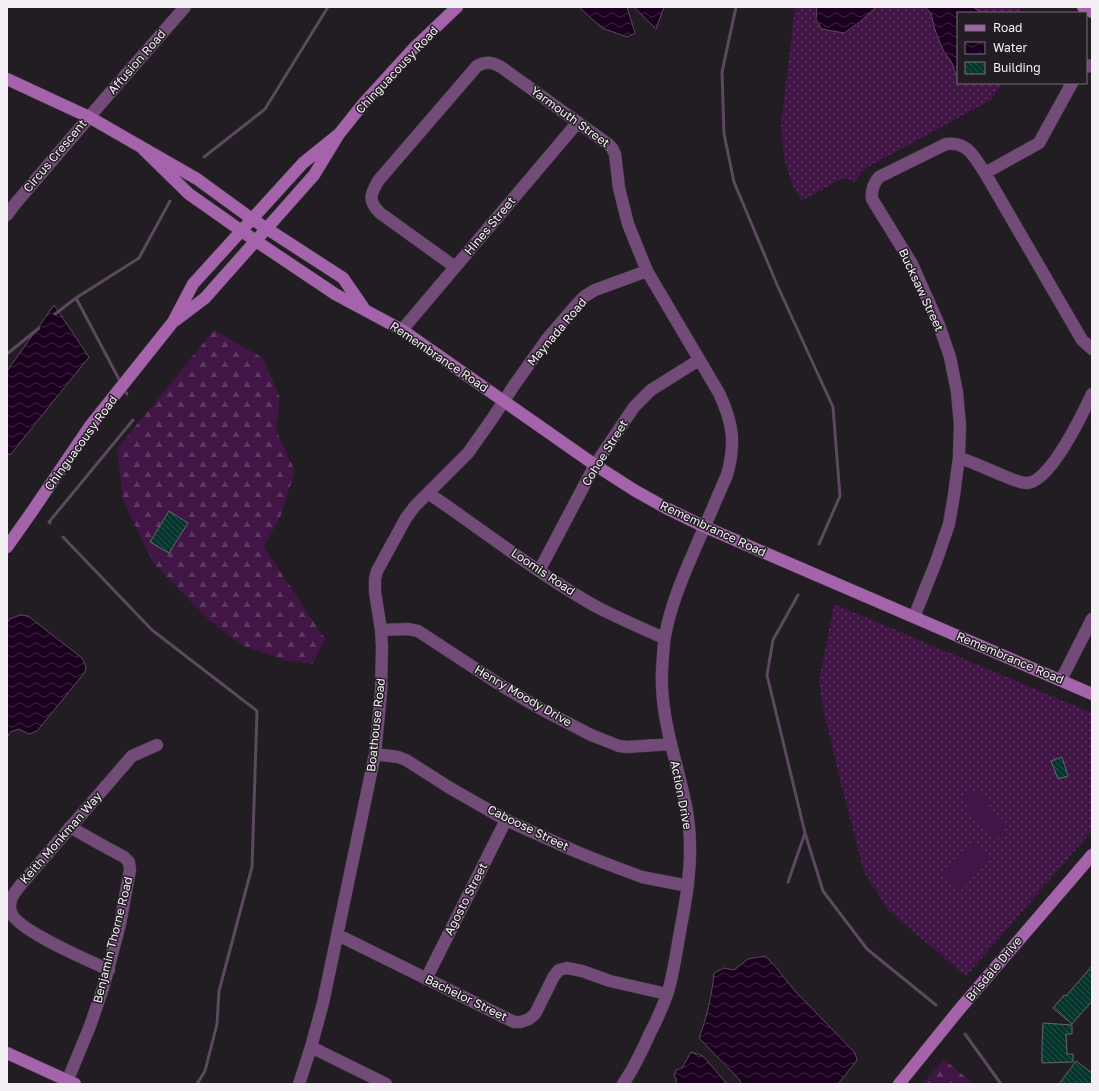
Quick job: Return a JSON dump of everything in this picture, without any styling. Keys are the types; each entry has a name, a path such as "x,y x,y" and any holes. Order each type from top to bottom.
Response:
{"street":[{"name":"Affusion Road","path":"89,117 185,7"},
{"name":"Chinguacousy Road","path":"173,322 205,298 314,175 339,134 363,104 414,48 457,7"},
{"path":"1084,7 1092,12"},
{"name":"Yarmouth Street","path":"455,266 380,213 374,206 371,199 372,190 378,181 477,66 482,63 489,62 501,67 578,122 608,144 615,154 619,188 627,218 647,271 719,393 725,405 732,430 730,462 705,527"},
{"name":"Remembrance Road","path":"7,79 89,117 197,179 252,219 343,278 365,309"},
{"path":"985,173 1040,143 1071,84"},
{"name":"Circus Crescent","path":"7,215 89,117"},
{"name":"Hines Street","path":"402,330 578,122"},
{"name":"Chinguacousy Road","path":"7,547 90,426 173,322 193,284 302,163 339,134"},
{"name":"Bucksaw Street","path":"914,617 936,562 949,524 959,457 960,418 957,392 950,357 939,325 912,264 872,199 872,187 879,177 946,144 959,144 970,151 985,173 1082,340 1092,349"},
{"name":"Remembrance Road","path":"144,149 189,194 256,241 335,294 402,330 595,465 634,490 705,527 1092,694"},
{"name":"Maynada Road","path":"504,401 547,339 585,296 595,290 647,271"},
{"name":"Cohoe Street","path":"539,571 595,465 634,407 651,390 699,360"},
{"path":"959,457 1015,480 1027,483 1034,481 1048,468 1066,443 1076,427 1092,394"},
{"name":"Boathouse Road","path":"299,1084 323,1003 375,754 381,693 382,647 375,592 377,571 406,518 428,493 468,453 504,401"},
{"name":"Loomis Road","path":"428,493 539,571 596,606 664,638"},
{"name":"Action Drive","path":"623,1084 646,1042 661,1011 667,994 672,977 688,886 690,849 686,806 665,719 662,694 662,674 664,638 668,621 677,593 705,527"},
{"path":"1061,680 1092,619"},
{"name":"Henry Moody Drive","path":"381,630 408,629 418,631 502,686 566,722 609,743 627,747 670,744"},
{"name":"Keith Monkman Way","path":"109,970 60,947 33,932 14,918 11,912 10,904 15,892 132,756 157,745"},
{"name":"Caboose Street","path":"375,754 398,757 406,760 450,788 506,820 602,862 642,876 688,886"},
{"name":"Agosto Street","path":"426,979 506,820"},
{"name":"Benjamin Thorne Road","path":"70,827 124,857 129,862 130,870 130,878 109,970 70,1083"},
{"name":"Brisdale Drive","path":"899,1084 958,1011 1092,855"},
{"name":"Bachelor Street","path":"338,935 514,1022 529,1020 535,1014 554,976 559,970 567,968 582,971 610,981 667,994"},
{"path":"311,1047 386,1084"},
{"path":"7,1053 70,1083"}],"green space":[{"path":"795,7 1016,7 1024,12 957,12 957,84 1002,84 991,100 868,167 862,172 855,182 843,178 801,201 792,184 784,158 781,125"},
{"path":"214,330 263,358 280,398 276,430 295,471 281,515 264,547 325,639 312,664 285,660 241,645 209,620 154,564 123,501 117,449"},
{"path":"834,604 1092,713 1092,831 966,976 889,911 864,872 824,713 819,681"},
{"path":"977,790 983,792 991,809 1006,822 1007,826 1000,839 987,831 977,821 969,809 964,794"},
{"path":"973,840 991,856 962,890 944,875"},
{"path":"944,1059 973,1084 923,1084"}],"water":[{"path":"579,7 627,7 635,33 627,37 602,28"},
{"path":"634,7 664,7 656,29"},
{"path":"817,7 876,7 861,21 844,33 822,29 816,20"},
{"path":"925,7 973,7 980,12 957,12 957,78 952,63 943,50 935,30 931,13"},
{"path":"54,305 89,357 10,455 7,453 7,371"},
{"path":"20,615 28,616 82,658 86,667 85,672 37,731 29,734 19,729 10,732 7,738 7,623 10,619"},
{"path":"765,956 795,991 855,1053 857,1060 838,1084 742,1084 699,1038 709,1006 714,973 724,968 734,970 748,959"},
{"path":"691,1052 703,1056 727,1084 675,1084 677,1079 674,1077 676,1070 682,1068"}],"building":[{"path":"169,511 188,523 169,553 150,542"},
{"path":"1062,757 1068,776 1058,779 1051,761"},
{"path":"1092,966 1092,1001 1072,1024 1053,1008 1064,995 1066,996"},
{"path":"1043,1023 1072,1025 1072,1034 1066,1034 1067,1054 1073,1054 1073,1062 1042,1063"},
{"path":"1076,1061 1092,1073 1092,1084 1059,1084"}],"waterway":[{"path":"204,157 265,109 328,7"},
{"path":"736,7 722,72 724,134 734,182 778,287 833,407 840,496 819,544"},
{"path":"55,314 76,298 139,258 170,201"},
{"path":"76,298 121,383"},
{"path":"7,354 39,328"},
{"path":"123,388 127,394"},
{"path":"50,523 49,522 133,420"},
{"path":"63,537 152,630 257,711 252,867 219,991 217,1024 205,1071 197,1084"},
{"path":"798,595 773,640 767,675 805,833 823,891 867,949 936,1005"},
{"path":"788,882 805,833"},
{"path":"965,1034 1001,1084"}]}
